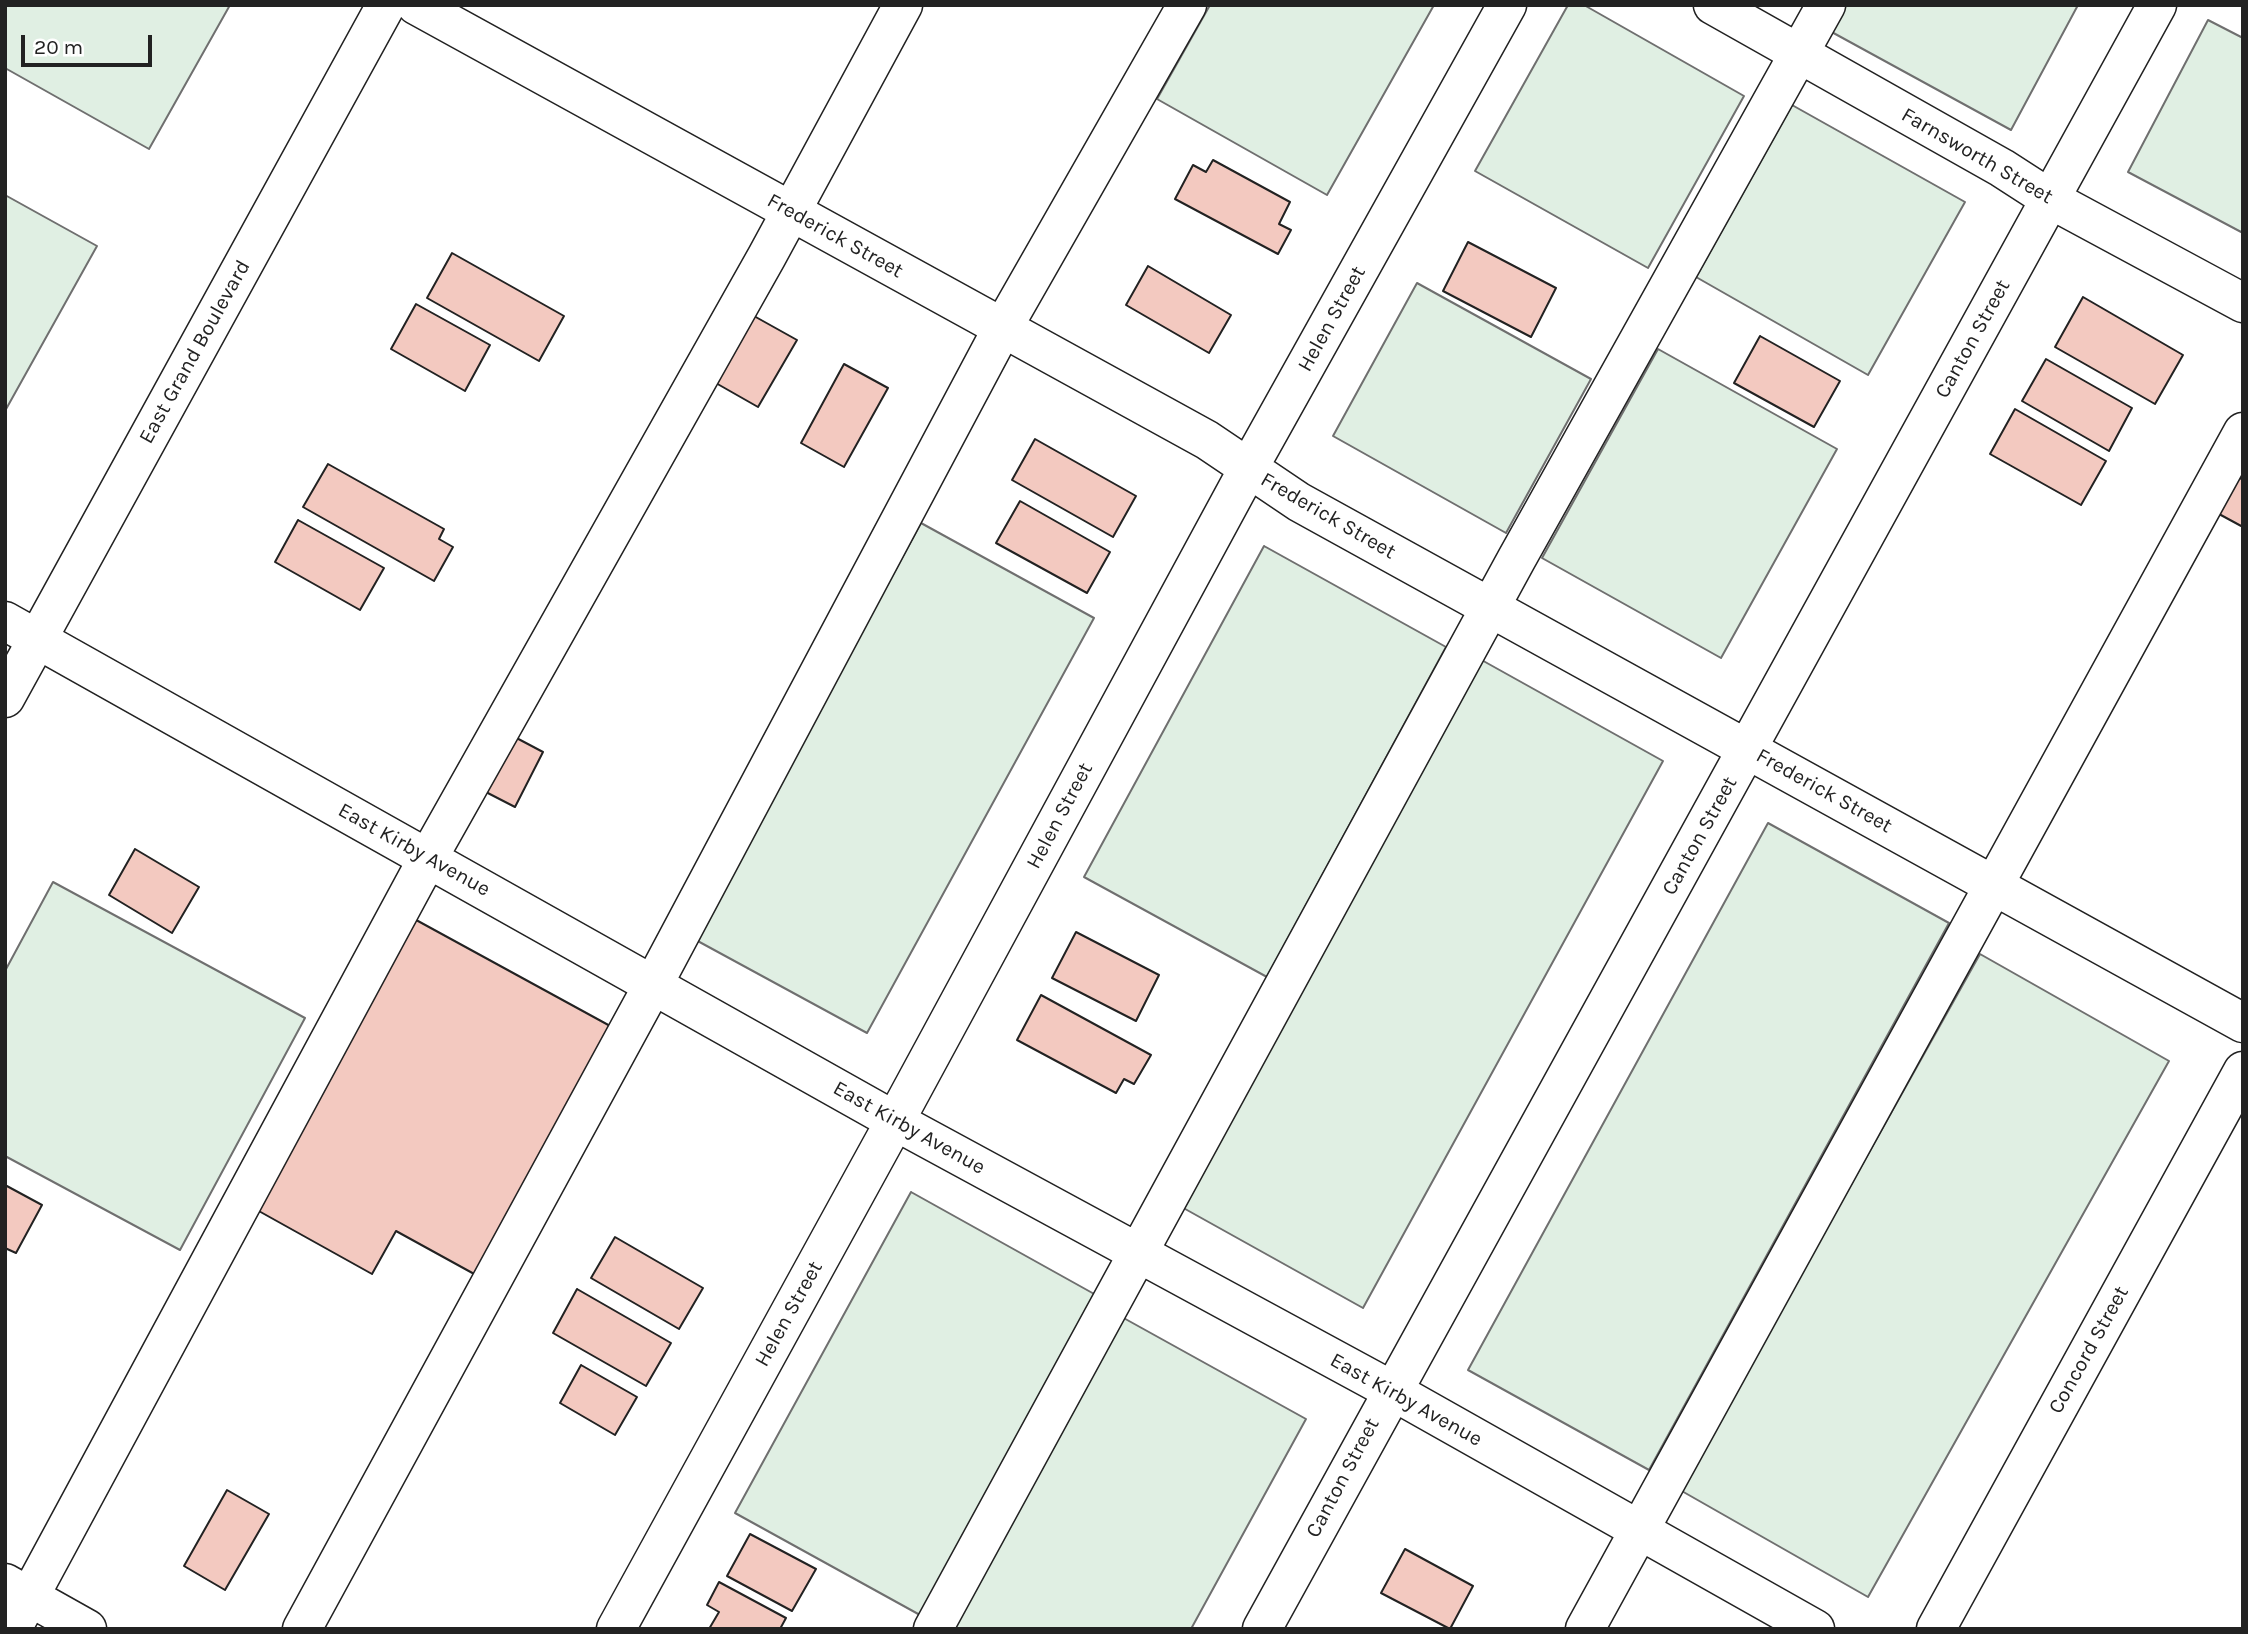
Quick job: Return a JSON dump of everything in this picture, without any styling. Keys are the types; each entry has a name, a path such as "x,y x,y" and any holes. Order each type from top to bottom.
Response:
{"street":[{"name":"East Grand Boulevard","path":"5,698 22,630 386,5"},
{"name":"Frederick Street","path":"416,5 1207,440 1299,502 2243,1023"},
{"path":"87,1629 15,1603 428,858 791,212 902,5"},
{"path":"302,1629 653,985 1002,328 1187,5"},
{"name":"Helen Street","path":"616,1629 1248,469 1507,5"},
{"name":"Farnsworth Street","path":"1713,5 2002,168 2050,199 2243,303"},
{"path":"933,1629 1490,607 1826,5"},
{"name":"Canton Street","path":"1262,1629 1391,1390 1748,750 2157,5"},
{"path":"1585,1629 2243,432"},
{"name":"East Kirby Avenue","path":"22,630 895,1121 1391,1390 1815,1629"},
{"name":"Concord Street","path":"1936,1629 2243,1071"}],"green space":[{"path":"5,5 230,5 149,149 5,68"},
{"path":"1210,5 1434,5 1327,195 1157,99"},
{"path":"1568,5 1584,5 1744,96 1648,268 1475,171"},
{"path":"1841,5 2078,5 2011,130 1828,30"},
{"path":"2208,20 2243,38 2243,233 2128,172"},
{"path":"1792,105 1965,202 1868,375 1696,277"},
{"path":"5,195 97,246 5,411"},
{"path":"1417,283 1591,379 1506,533 1333,436"},
{"path":"1658,349 1837,449 1721,658 1542,558"},
{"path":"921,523 1094,618 867,1033 694,939"},
{"path":"1264,546 1446,647 1267,977 1084,877"},
{"path":"1478,658 1663,761 1363,1308 1178,1205"},
{"path":"1768,823 1949,923 1649,1470 1468,1370"},
{"path":"53,882 305,1018 180,1250 5,1156 5,971"},
{"path":"1980,954 2169,1061 1868,1597 1680,1490"},
{"path":"911,1192 1096,1295 920,1615 735,1513"},
{"path":"1120,1316 1306,1419 1191,1629 948,1629"}],"building":[{"path":"1213,160 1290,202 1279,224 1291,230 1278,254 1175,199 1193,165 1206,172"},
{"path":"1468,242 1556,288 1531,337 1443,291"},
{"path":"452,253 564,316 539,361 427,298"},
{"path":"1148,266 1231,315 1209,353 1126,305"},
{"path":"2083,297 2183,355 2155,404 2055,347"},
{"path":"416,304 490,345 465,391 391,349"},
{"path":"745,311 797,340 758,407 707,378"},
{"path":"1760,336 1840,381 1814,427 1734,383"},
{"path":"2046,359 2132,408 2109,451 2022,401"},
{"path":"844,364 888,388 844,467 801,443"},
{"path":"2015,409 2106,461 2081,505 1990,454"},
{"path":"1035,439 1136,496 1113,537 1012,480"},
{"path":"328,464 444,529 439,539 453,547 434,581 303,507"},
{"path":"2238,477 2243,480 2243,527 2219,514"},
{"path":"1020,501 1110,552 1087,593 996,543"},
{"path":"298,520 384,568 360,610 275,562"},
{"path":"509,734 543,752 515,807 480,789"},
{"path":"135,849 199,887 172,933 109,895"},
{"path":"407,915 612,1027 476,1275 396,1231 372,1274 248,1205"},
{"path":"1076,932 1159,975 1136,1021 1052,978"},
{"path":"1041,995 1151,1055 1134,1084 1124,1079 1116,1093 1017,1040"},
{"path":"5,1185 42,1205 16,1253 5,1248"},
{"path":"615,1237 703,1288 679,1329 591,1278"},
{"path":"577,1289 671,1343 646,1386 553,1333"},
{"path":"581,1365 637,1397 615,1435 560,1403"},
{"path":"227,1490 269,1514 225,1590 184,1566"},
{"path":"750,1534 816,1569 792,1611 727,1576"},
{"path":"1405,1549 1473,1586 1450,1629 1381,1593"},
{"path":"719,1582 786,1618 780,1629 709,1629 719,1612 707,1605"}]}
